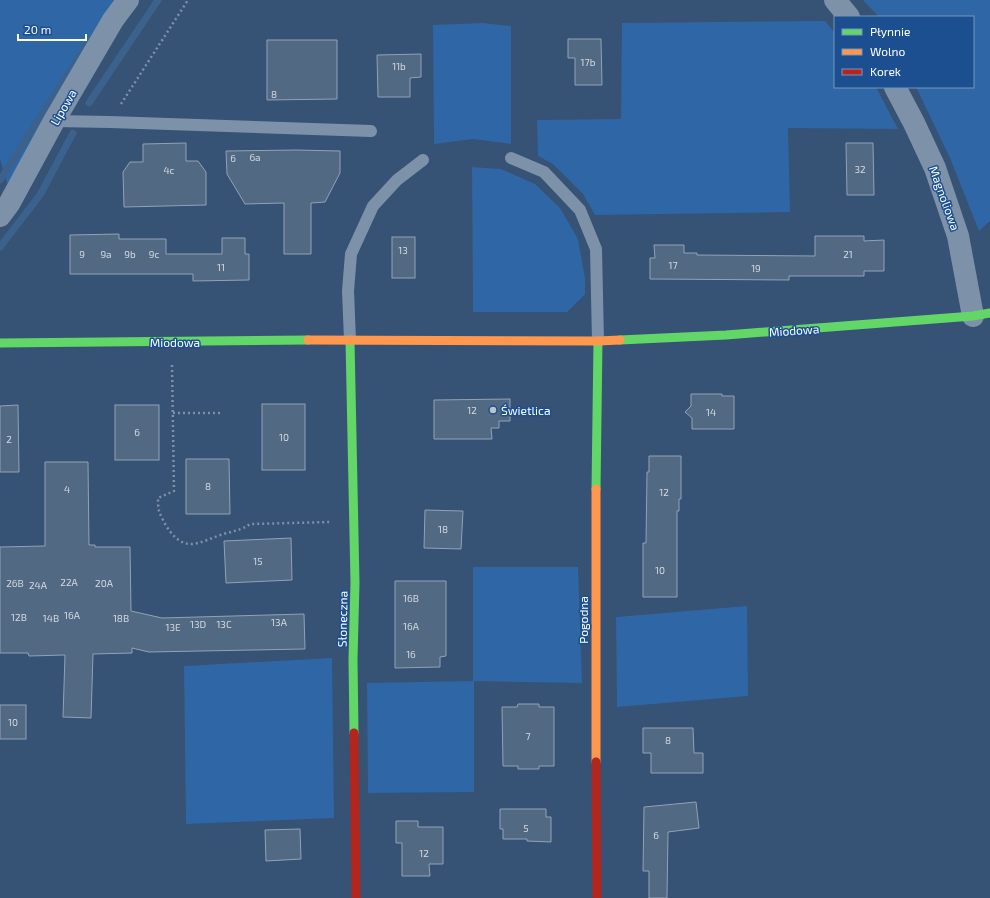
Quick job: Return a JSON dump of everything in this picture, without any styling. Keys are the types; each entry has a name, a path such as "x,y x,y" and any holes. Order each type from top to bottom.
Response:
{"street":[{"name":"Lipowa","path":"0,216 9,204 54,121 113,20 128,0"},
{"path":"835,0 848,16"},
{"name":"Magnoliowa","path":"896,88 914,122 935,168 982,315"},
{"name":"Miodowa","path":"0,343 350,340 598,342 726,335 982,315"},
{"name":"Słoneczna","path":"350,340 355,583 353,659 356,898"},
{"name":"Pogodna","path":"597,898 595,529 598,342"}],"lane":[{"path":"54,121 371,131"},
{"path":"510,158 544,172 580,210 596,249 598,342"},
{"path":"350,340 348,290 351,254 373,206 397,180 423,160"}],"path":[{"path":"110,122 188,0"},
{"path":"172,360 174,491 158,498 159,510 170,532 180,541 189,544 199,543 223,534 244,529 250,524 338,522"},
{"path":"173,413 222,413"}],"shaded area":[{"path":"0,0 117,0 7,184 0,159"},
{"path":"863,0 990,0 990,221 979,231 950,158 916,88 974,88 974,16 878,16"},
{"path":"825,21 834,32 834,88 877,88 898,129 788,128 790,212 595,215 583,194 553,164 538,156 537,120 621,119 622,23"},
{"path":"483,23 511,26 511,144 473,139 434,144 433,25"},
{"path":"472,167 501,169 535,184 560,208 578,239 585,278 585,294 567,312 473,312"},
{"path":"473,567 578,567 582,683 474,681 474,792 368,793 367,683 473,681"},
{"path":"747,606 748,696 617,707 616,617"},
{"path":"332,658 334,818 186,824 184,666"}],"building":[{"path":"568,39 601,39 602,85 575,85 575,58 568,58"},
{"path":"267,40 337,40 337,99 267,100"},
{"path":"421,54 421,77 410,78 410,97 378,97 377,55"},
{"path":"186,143 186,161 198,161 206,172 206,205 124,207 123,172 130,162 143,162 143,144"},
{"path":"846,143 873,143 874,195 847,195"},
{"path":"226,151 340,151 340,173 325,202 311,203 311,254 284,254 284,203 245,204 227,174"},
{"path":"119,234 119,239 166,239 166,254 222,254 222,238 245,238 245,254 249,254 249,280 193,281 193,274 70,274 70,235"},
{"path":"815,236 864,236 864,241 884,240 884,271 864,271 864,276 789,276 789,280 650,279 650,258 655,258 654,245 684,245 684,253 697,253 697,255 815,256"},
{"path":"392,237 415,237 415,278 392,278"},
{"path":"691,394 722,394 722,396 734,396 734,429 692,429 692,418 685,412 691,406"},
{"path":"510,399 510,421 499,421 499,428 491,428 492,439 434,439 434,400"},
{"path":"262,404 305,404 305,470 262,470"},
{"path":"18,405 19,472 0,472 0,406"},
{"path":"115,405 159,405 159,460 115,460"},
{"path":"649,456 681,456 681,499 679,499 679,511 677,511 677,597 643,597 643,543 646,543 647,472 649,472"},
{"path":"186,459 229,459 230,514 186,514"},
{"path":"45,462 88,462 89,545 95,545 95,547 130,547 131,611 162,618 304,614 305,649 149,652 132,648 132,653 93,654 91,718 63,717 65,655 29,656 28,653 0,653 0,547 45,546"},
{"path":"425,510 463,511 461,549 424,548"},
{"path":"291,538 292,580 226,583 224,541"},
{"path":"395,581 446,581 446,656 440,657 440,667 395,668"},
{"path":"518,704 539,704 539,707 554,707 554,766 539,766 539,769 518,769 518,766 503,766 502,707 517,707"},
{"path":"0,705 26,705 26,739 0,739"},
{"path":"643,728 693,728 694,753 703,753 703,773 651,773 651,753 643,753"},
{"path":"696,802 699,828 668,832 667,898 649,898 649,871 643,871 644,807"},
{"path":"500,809 546,809 546,817 551,817 551,842 527,841 527,839 503,839 503,829 500,829"},
{"path":"396,821 418,821 418,827 443,827 443,864 429,864 430,876 402,876 402,843 396,843"},
{"path":"300,829 301,859 266,861 265,830"}],"waterway":[{"path":"89,103 158,0"},
{"path":"0,180 86,46"},
{"path":"0,247 40,195 73,133"}],"traffic: fast":[{"path":"620,340 726,335 973,316 990,313"},
{"path":"0,343 308,340"},
{"path":"350,340 355,583 353,659 354,733"},
{"path":"596,489 598,341"}],"traffic: slow":[{"path":"308,340 620,340"},
{"path":"596,489 596,762"}],"traffic: jam":[{"path":"354,733 356,898"},
{"path":"596,762 597,898"}],"place":[{"name":"Świetlica","path":"493,410"}]}
